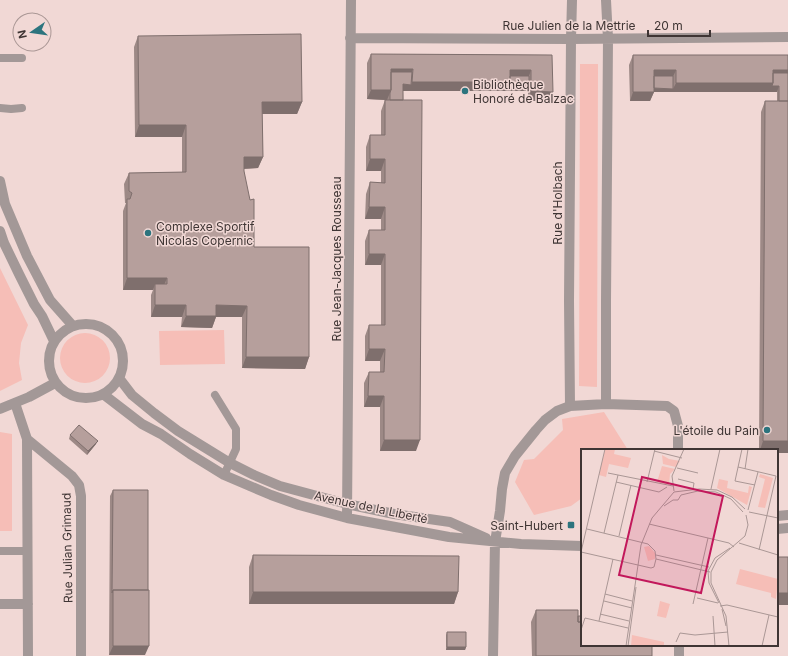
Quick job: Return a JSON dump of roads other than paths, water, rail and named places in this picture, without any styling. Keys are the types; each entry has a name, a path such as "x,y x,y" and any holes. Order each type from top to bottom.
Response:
{"street":[{"name":"Rue Jean-Jacques Rousseau","path":"347,518 351,0"},
{"name":"Rue d'Holbach","path":"570,406 569,294 572,0"},
{"path":"606,0 608,38 606,404"},
{"name":"Rue Julien de la Mettrie","path":"350,38 571,39 788,37"},
{"path":"0,181 5,204 26,256 50,300 73,326"},
{"path":"0,231 2,243 54,341"},
{"path":"84,324 96,325 107,330 121,347 123,368 119,378 112,388 93,398 83,399 72,396 63,391 50,374 48,362 54,341 62,332 73,326 84,324"},
{"name":"Avenue de la Liberté","path":"119,378 132,395 154,414 178,431 230,463 280,486 347,504 394,514 450,522 495,542"},
{"path":"0,409 29,398 56,383"},
{"name":"Avenue de la Liberté","path":"103,394 142,424 161,434 224,475 299,505 347,518 449,537 521,544 581,546"},
{"path":"15,403 28,439 28,656"},
{"path":"492,656 495,542 505,473 515,456 536,430 545,420 557,411 570,406 606,404 667,406 674,411 678,426 678,449"},
{"name":"Rue Julian Grimaud","path":"28,439 72,476 79,485 82,496 81,656"},
{"path":"778,516 788,515"},
{"path":"778,529 788,528"},
{"path":"0,604 28,604"},
{"path":"679,646 680,656"}],"lane":[{"path":"0,58 22,58"},
{"path":"0,108 22,108"},
{"path":"215,395 236,429 236,449 224,475"},
{"path":"0,551 28,551"}],"place":[{"name":"Bibliothèque Honoré de Balzac","path":"465,91"},
{"name":"Complexe Sportif Nicolas Copernic","path":"148,233"},
{"name":"L'étoile du Pain","path":"767,430"},
{"name":"Saint-Hubert","path":"571,525"}]}
